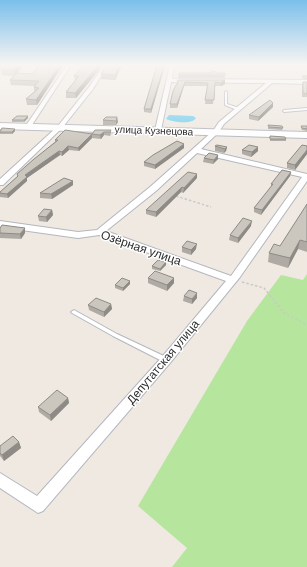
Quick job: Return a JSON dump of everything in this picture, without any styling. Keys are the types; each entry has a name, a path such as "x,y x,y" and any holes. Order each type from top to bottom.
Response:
{"street":[{"path":"28,126 51,91"},
{"path":"0,183 60,127 88,91"},
{"path":"158,130 166,91"},
{"path":"100,232 153,189 259,91"},
{"name":"улица Кузнецова","path":"0,126 307,135"},
{"path":"195,150 307,176"},
{"name":"Депутатская улица","path":"0,480 38,506 166,360 237,275 307,176"},
{"name":"Озёрная улица","path":"0,224 78,235 100,232 232,280"}],"lane":[{"path":"226,92 226,104 238,110"},
{"path":"284,111 307,109"},
{"path":"74,312 115,335 166,360"}],"path":[{"path":"175,196 212,207"},
{"path":"232,280 264,288 284,313 307,325"}],"green space":[{"path":"307,274 307,567 172,567 187,548 138,506 247,321 281,275 303,280"}],"water":[{"path":"169,115 193,116 196,118 191,122 178,122 166,119"}],"building":[{"path":"35,91 42,91 36,100 26,99"},
{"path":"66,91 76,91 75,93"},
{"path":"149,91 156,91 151,109 144,109"},
{"path":"173,91 182,91 177,104 170,104"},
{"path":"207,91 214,91 214,100 205,100"},
{"path":"270,100 273,103 259,117 249,115"},
{"path":"17,116 28,116 24,120 12,120"},
{"path":"106,117 117,117 116,121 103,120"},
{"path":"268,125 282,126 283,128 269,127"},
{"path":"301,126 307,126 307,129 302,128"},
{"path":"2,128 15,129 12,132 0,132"},
{"path":"65,130 92,134 78,148 68,146 62,152 59,151 25,175 27,177 7,194 0,193 18,176 17,174 58,140 55,140"},
{"path":"95,130 111,130 110,132 104,132 100,135 92,134"},
{"path":"270,136 285,137 286,139 270,139"},
{"path":"177,141 184,144 155,165 144,162 153,155"},
{"path":"249,145 258,147 252,152 242,150"},
{"path":"302,145 307,146 307,150 295,165 287,163"},
{"path":"215,146 227,147 225,149"},
{"path":"209,153 218,155 214,160 204,158"},
{"path":"282,170 291,172 262,210 254,208 273,184 271,184"},
{"path":"188,172 197,174 184,188 182,187 156,212 146,210"},
{"path":"64,178 73,181 51,194 40,193"},
{"path":"307,204 307,242 300,240 290,258 269,253 274,244 280,246"},
{"path":"44,209 52,210 46,217 38,216"},
{"path":"243,218 252,221 238,238 230,235"},
{"path":"2,225 25,228 20,234 0,233 0,228"},
{"path":"187,241 197,244 191,250 182,247"},
{"path":"158,260 166,262 160,269 152,266"},
{"path":"155,271 174,278 167,285 148,278"},
{"path":"122,278 130,281 123,288 115,285"},
{"path":"189,290 197,293 192,299 184,296"},
{"path":"96,298 111,304 104,312 88,305"},
{"path":"57,390 68,398 50,415 38,407"},
{"path":"13,436 19,442 2,455 0,453 0,446"}]}
